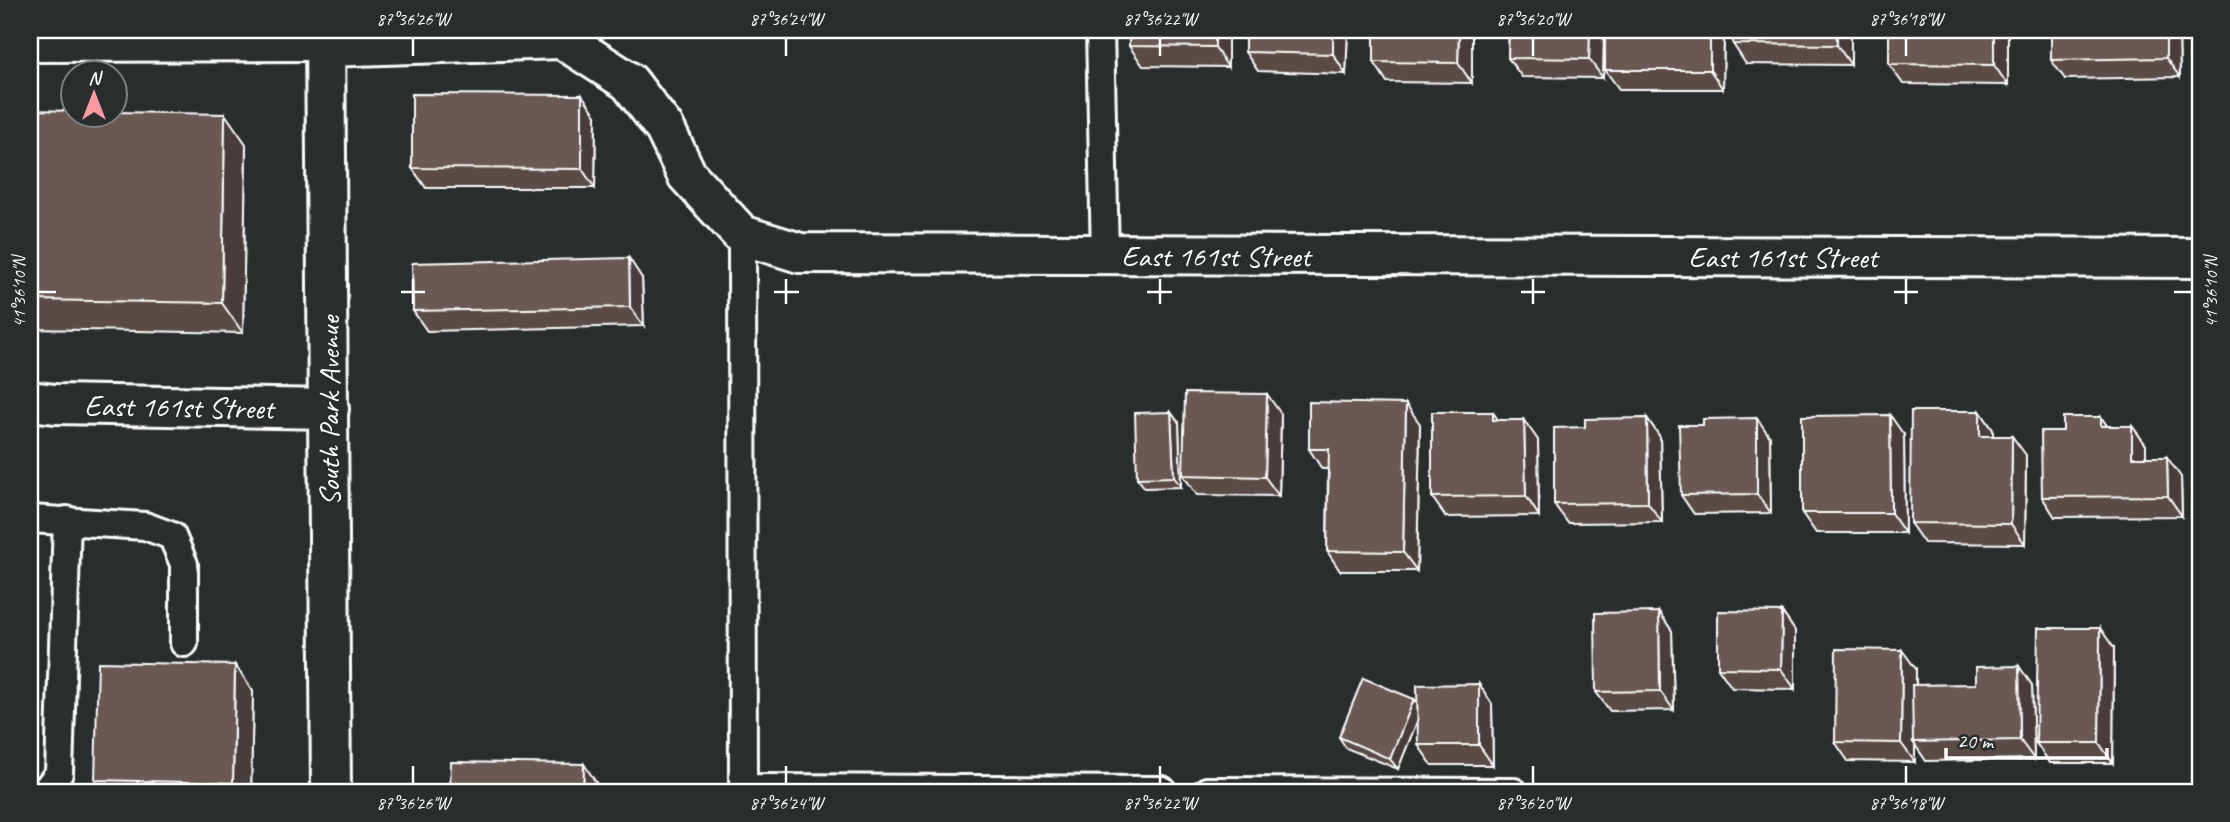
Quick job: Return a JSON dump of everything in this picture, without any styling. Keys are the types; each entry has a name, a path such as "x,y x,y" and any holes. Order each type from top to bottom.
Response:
{"street":[{"path":"325,38 562,39 629,82 665,129 687,175 742,235"},
{"name":"South Park Avenue","path":"325,38 331,792"},
{"name":"East 161st Street","path":"742,235 800,253 2200,258"},
{"name":"East 161st Street","path":"30,401 55,404 329,410"}],"lane":[{"path":"1100,30 1105,256"},
{"path":"30,48 325,38"},
{"path":"742,235 743,790 1514,792"},
{"path":"30,519 145,526 172,536 184,564 184,643"},
{"path":"44,792 59,773 67,520"}],"building":[{"path":"1129,30 1215,30 1215,47 1129,46"},
{"path":"1245,30 1333,30 1333,54 1245,52"},
{"path":"1374,30 1459,30 1458,63 1374,62"},
{"path":"1509,30 1590,30 1589,59 1508,58"},
{"path":"1605,30 1710,30 1710,70 1605,70"},
{"path":"1733,30 1837,30 1837,45 1733,44"},
{"path":"1889,30 1994,30 1994,65 1889,64"},
{"path":"2051,30 2166,30 2166,58 2051,60"},
{"path":"412,94 582,95 582,169 412,168"},
{"path":"30,110 60,111 60,130 130,130 130,112 225,114 222,303 30,300"},
{"path":"629,258 630,307 413,311 412,263"},
{"path":"1185,393 1267,394 1265,477 1183,475"},
{"path":"1309,402 1406,404 1403,552 1327,551 1329,449 1309,449"},
{"path":"1911,411 1980,411 1980,436 2012,436 2011,524 1910,523"},
{"path":"1171,412 1174,477 1137,478 1135,413"},
{"path":"1432,412 1493,412 1493,420 1524,420 1526,496 1432,497"},
{"path":"1890,415 1891,513 1802,513 1802,416"},
{"path":"2063,417 2101,417 2101,426 2132,426 2132,457 2167,457 2168,496 2042,497 2041,431 2063,431"},
{"path":"1647,418 1648,503 1554,504 1554,428 1585,427 1585,419"},
{"path":"1757,418 1757,494 1681,495 1679,425 1703,425 1703,419"},
{"path":"1718,611 1782,612 1781,669 1718,668"},
{"path":"1659,612 1660,691 1596,692 1595,613"},
{"path":"2038,628 2100,628 2099,743 2036,743"},
{"path":"1836,649 1902,650 1901,743 1835,742"},
{"path":"98,662 235,665 233,783 95,780"},
{"path":"2019,666 2020,740 1913,742 1912,685 1976,684 1976,667"},
{"path":"1363,678 1414,699 1390,759 1339,737"},
{"path":"1479,684 1479,745 1418,745 1417,685"},
{"path":"451,762 584,764 583,792 450,792"},
{"path":"1126,786 1239,789 1239,792 1126,792"},
{"path":"938,791 938,792 880,792"},
{"path":"1113,791 1113,792 1055,792"},
{"path":"1370,791 1452,792 1370,792"}]}
